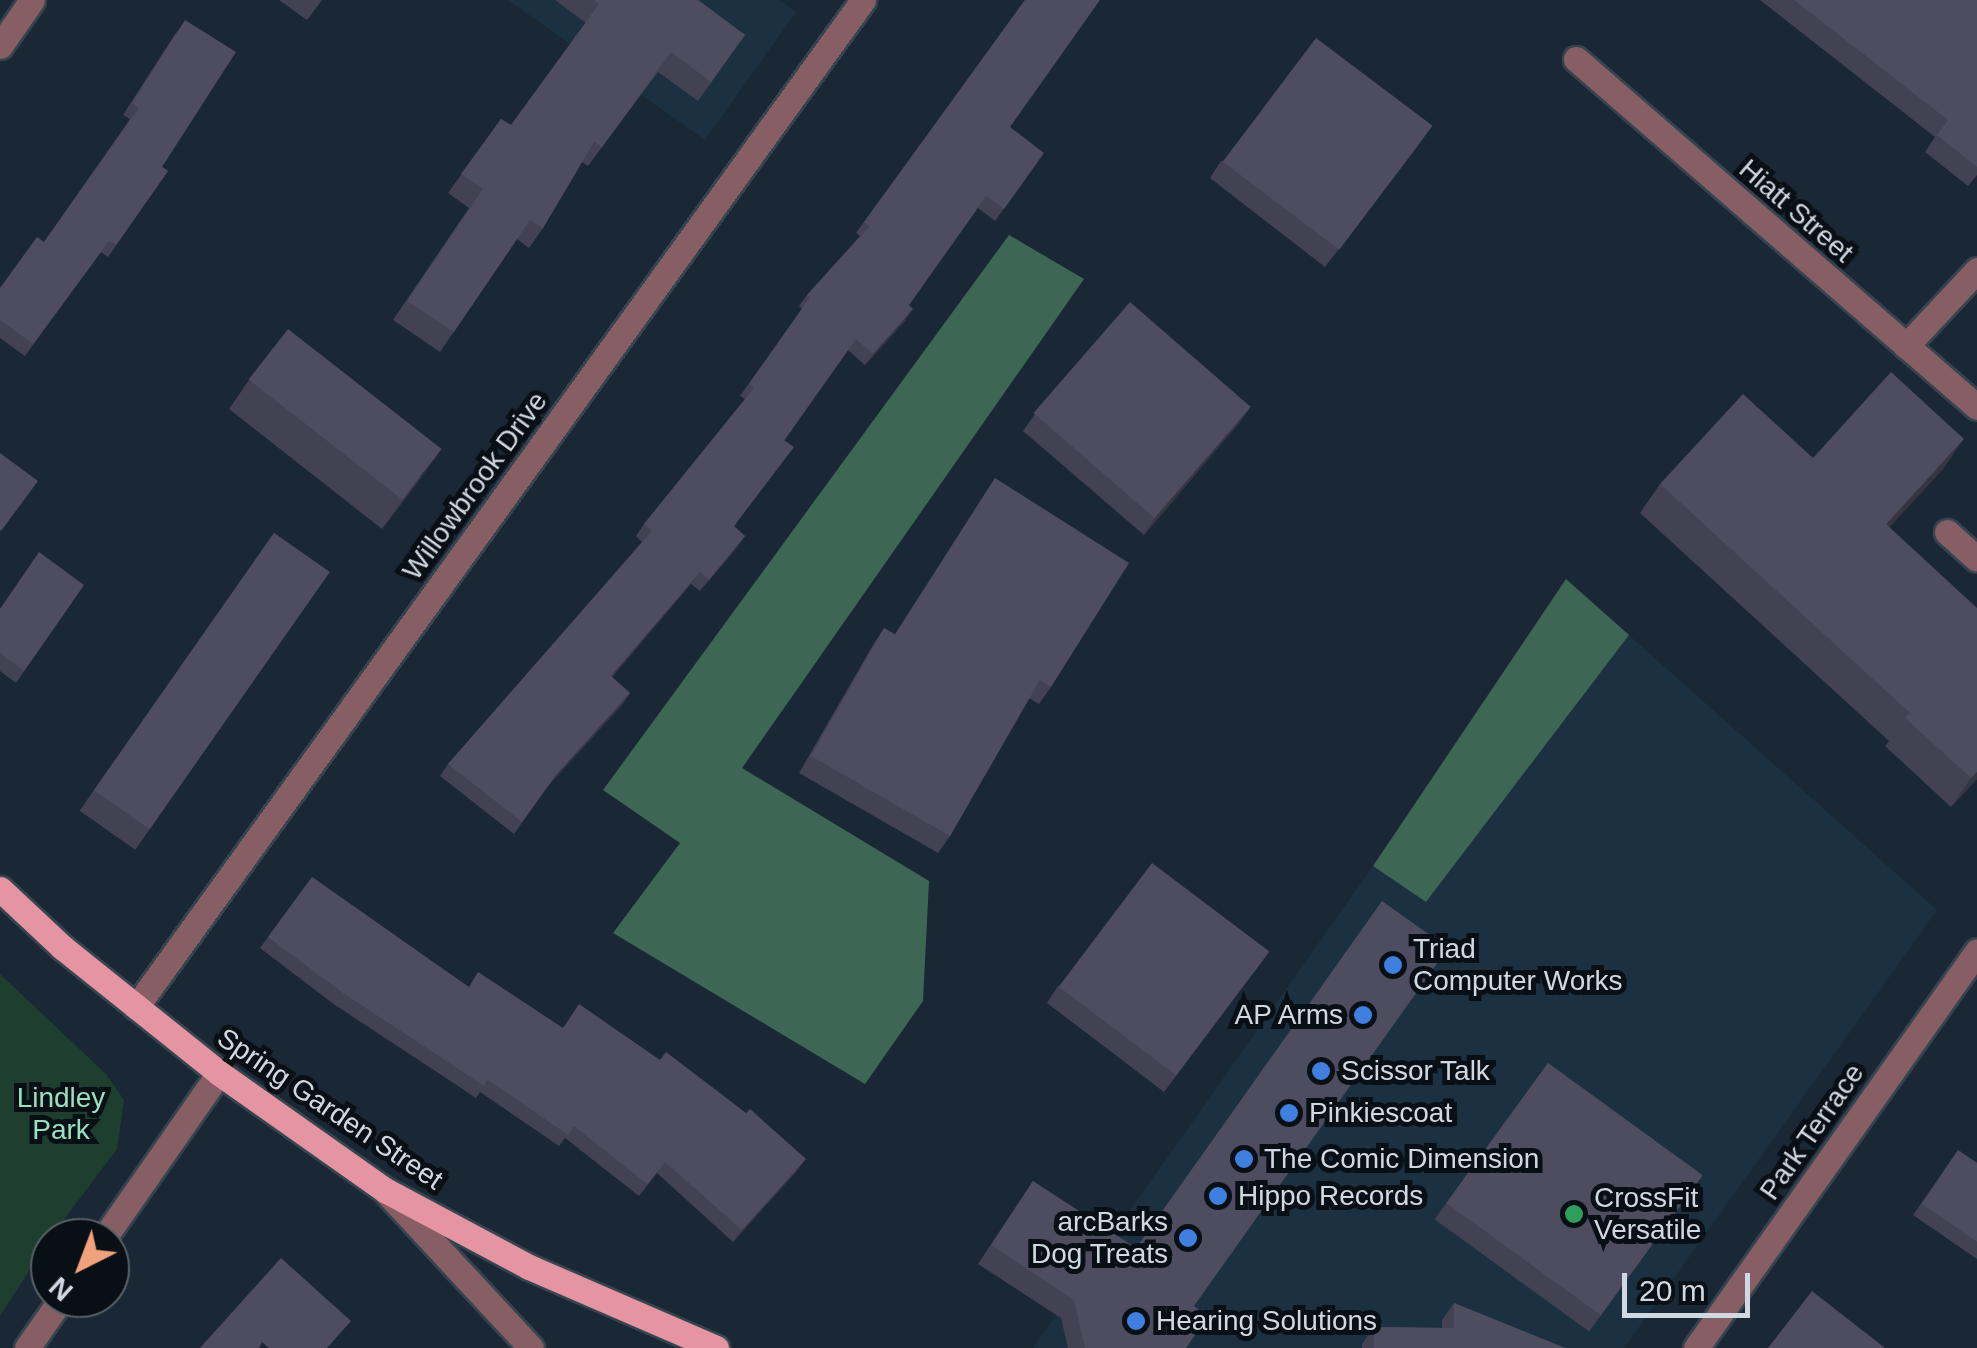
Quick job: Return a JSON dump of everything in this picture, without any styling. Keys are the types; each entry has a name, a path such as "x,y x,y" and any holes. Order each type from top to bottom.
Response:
{"main road":[{"name":"Spring Garden Street","path":"0,890 136,1008 219,1073 385,1190 529,1267 716,1348"}],"street":[{"path":"0,46 32,0"},
{"name":"Willowbrook Drive","path":"136,1008 863,0"},
{"name":"Hiatt Street","path":"1576,59 1977,408"},
{"path":"1906,346 1977,270"},
{"path":"1947,532 1977,559"},
{"name":"Park Terrace","path":"1696,1348 1977,951"},
{"path":"118,1218 219,1073"},
{"path":"385,1190 530,1348"},
{"path":"27,1348 48,1318"}],"shaded area":[{"path":"508,0 779,0 796,12 705,140"},
{"path":"1629,635 1937,910 1624,1348 1033,1348 1373,866 1427,901"}],"green space":[{"path":"1009,235 1084,279 742,768 929,881 923,1001 865,1084 613,933 680,843 603,790"},
{"path":"1566,579 1629,635 1426,902 1373,866"},
{"name":"Lindley Park","path":"0,974 106,1074 124,1100 117,1149 65,1218 30,1218 30,1269 0,1316"}],"building":[{"path":"594,0 698,0 745,35 711,82 671,52 602,147 594,142 543,228 530,220 454,332 407,301 483,189 461,174 501,119 511,125 599,4"},
{"path":"1025,0 1100,0 1010,127 1044,153 1004,209 986,196 909,305 913,309 873,354 856,339 784,440 794,447 734,526 745,536 709,580 700,572 611,676 630,693 556,775 522,822 448,764 652,531 644,524 754,388 749,384 810,297 807,295 870,226 864,222"},
{"path":"1794,0 1977,0 1977,167 1937,135 1948,120"},
{"path":"185,20 236,52 162,167 168,171 116,245 109,241 33,344 0,320 0,288 37,237 44,242 139,108 132,103"},
{"path":"1316,38 1433,126 1339,250 1223,162"},
{"path":"1130,302 1251,407 1154,518 1034,413"},
{"path":"288,329 442,449 402,499 249,379"},
{"path":"1891,372 1964,439 1886,524 1977,608 1977,772 1971,778 1905,718 1910,713 1660,484 1743,394 1813,458"},
{"path":"0,453 38,481 1,531 0,530"},
{"path":"995,478 1129,563 1051,687 1040,680 950,836 811,756 884,628 895,635"},
{"path":"274,533 330,572 150,829 94,790"},
{"path":"39,552 84,585 24,671 0,653 0,609"},
{"path":"1152,863 1269,951 1176,1075 1059,987"},
{"path":"312,877 469,987 478,972 563,1028 579,1004 660,1060 666,1052 746,1113 750,1109 806,1159 742,1230 665,1162 647,1184 574,1126 568,1135 488,1080 484,1086 343,993 268,937"},
{"path":"1382,901 1448,948 1194,1306 1208,1317 1186,1348 1085,1348 1074,1300 991,1245 1033,1181 1136,1248"},
{"path":"1548,1063 1703,1175 1601,1315 1446,1203"},
{"path":"1958,1150 1977,1163 1977,1242 1922,1204"},
{"path":"281,1258 351,1321 327,1348 269,1348 262,1342 259,1348 200,1348"},
{"path":"1812,1291 1885,1348 1768,1348"},
{"path":"1454,1303 1565,1348 1374,1348 1374,1327 1454,1328"}],"place":[{"name":"Triad Computer Works","path":"1393,965"},
{"name":"AP Arms","path":"1363,1015"},
{"name":"Scissor Talk","path":"1321,1071"},
{"name":"Pinkiescoat","path":"1289,1113"},
{"name":"The Comic Dimension","path":"1244,1159"},
{"name":"Hippo Records","path":"1218,1196"},
{"name":"CrossFit Versatile","path":"1574,1214"},
{"name":"arcBarks Dog Treats","path":"1188,1238"},
{"name":"Hearing Solutions","path":"1136,1321"}]}
